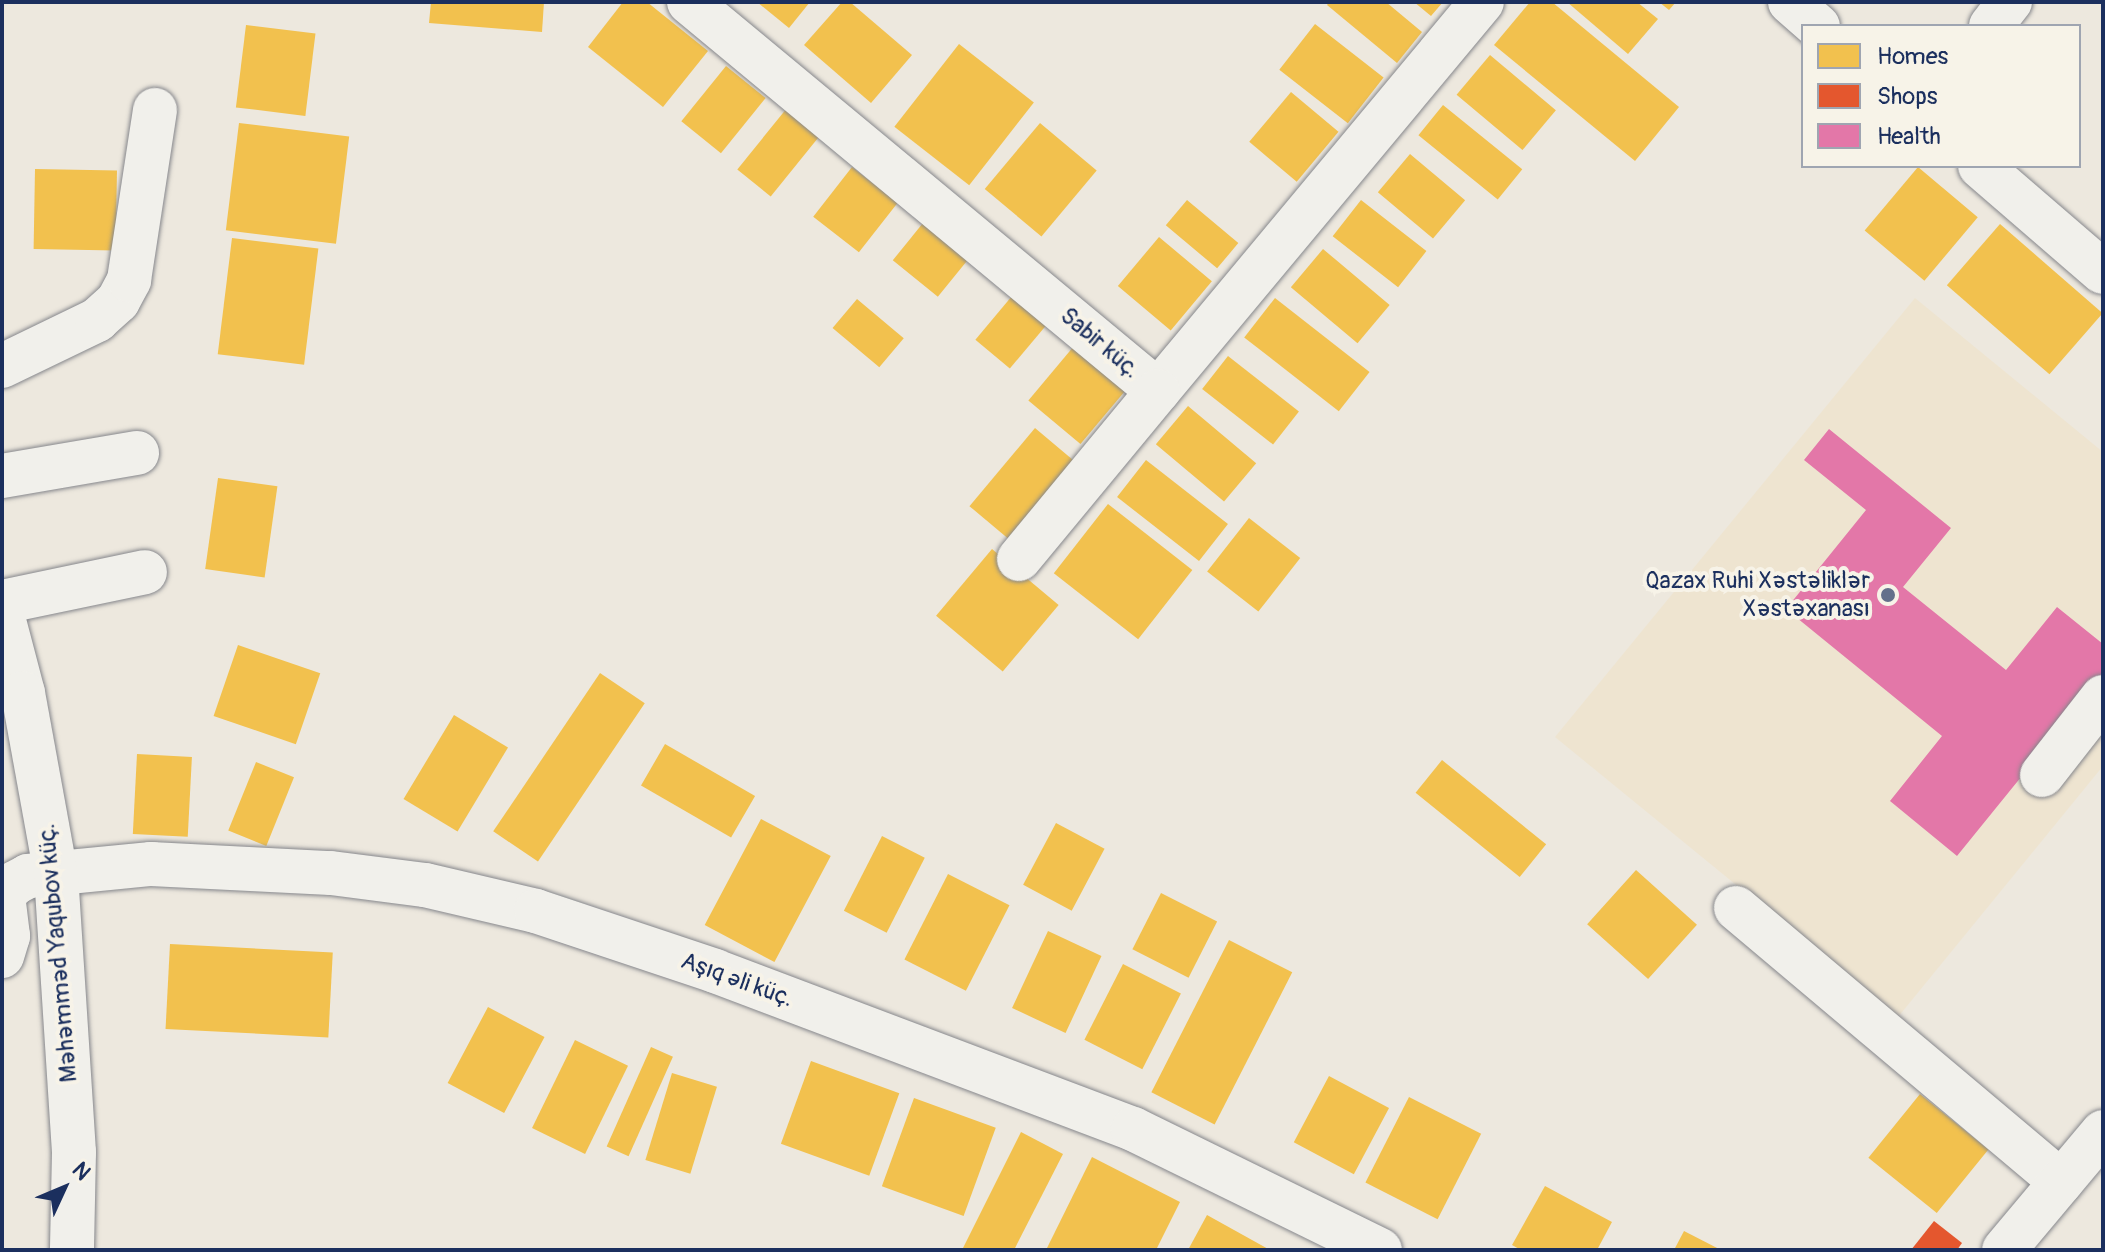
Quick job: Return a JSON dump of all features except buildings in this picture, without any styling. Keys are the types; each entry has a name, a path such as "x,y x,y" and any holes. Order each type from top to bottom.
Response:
{"street":[{"name":"Sabir küç.","path":"689,2 1158,391 1482,2"},
{"path":"1790,2 1816,24"},
{"path":"1993,24 2010,2"},
{"path":"2,366 97,320 118,301 129,280 155,110"},
{"path":"1982,168 2103,272"},
{"path":"1019,559 1158,391"},
{"path":"2,476 137,453"},
{"path":"2,602 145,572"},
{"name":"Məhəmməd Yaqubov küç.","path":"2,613 23,693 56,874 74,1152 72,1250"},
{"path":"2042,775 2103,697"},
{"name":"Aşıq Əli küç.","path":"2,956 8,936 3,895 28,876 151,864 331,873 425,885 536,911 715,971 1133,1129 1380,1250"},
{"path":"1736,908 2061,1182"},
{"path":"2004,1250 2100,1141"}],"shaded area":[{"name":"Qazax Ruhi Xəstəliklər Xəstəxanası","path":"1915,298 2103,452 2103,766 1898,1017 1555,737"}],"place":[{"name":"Qazax Ruhi Xəstəliklər Xəstəxanası","path":"1888,595"}]}
